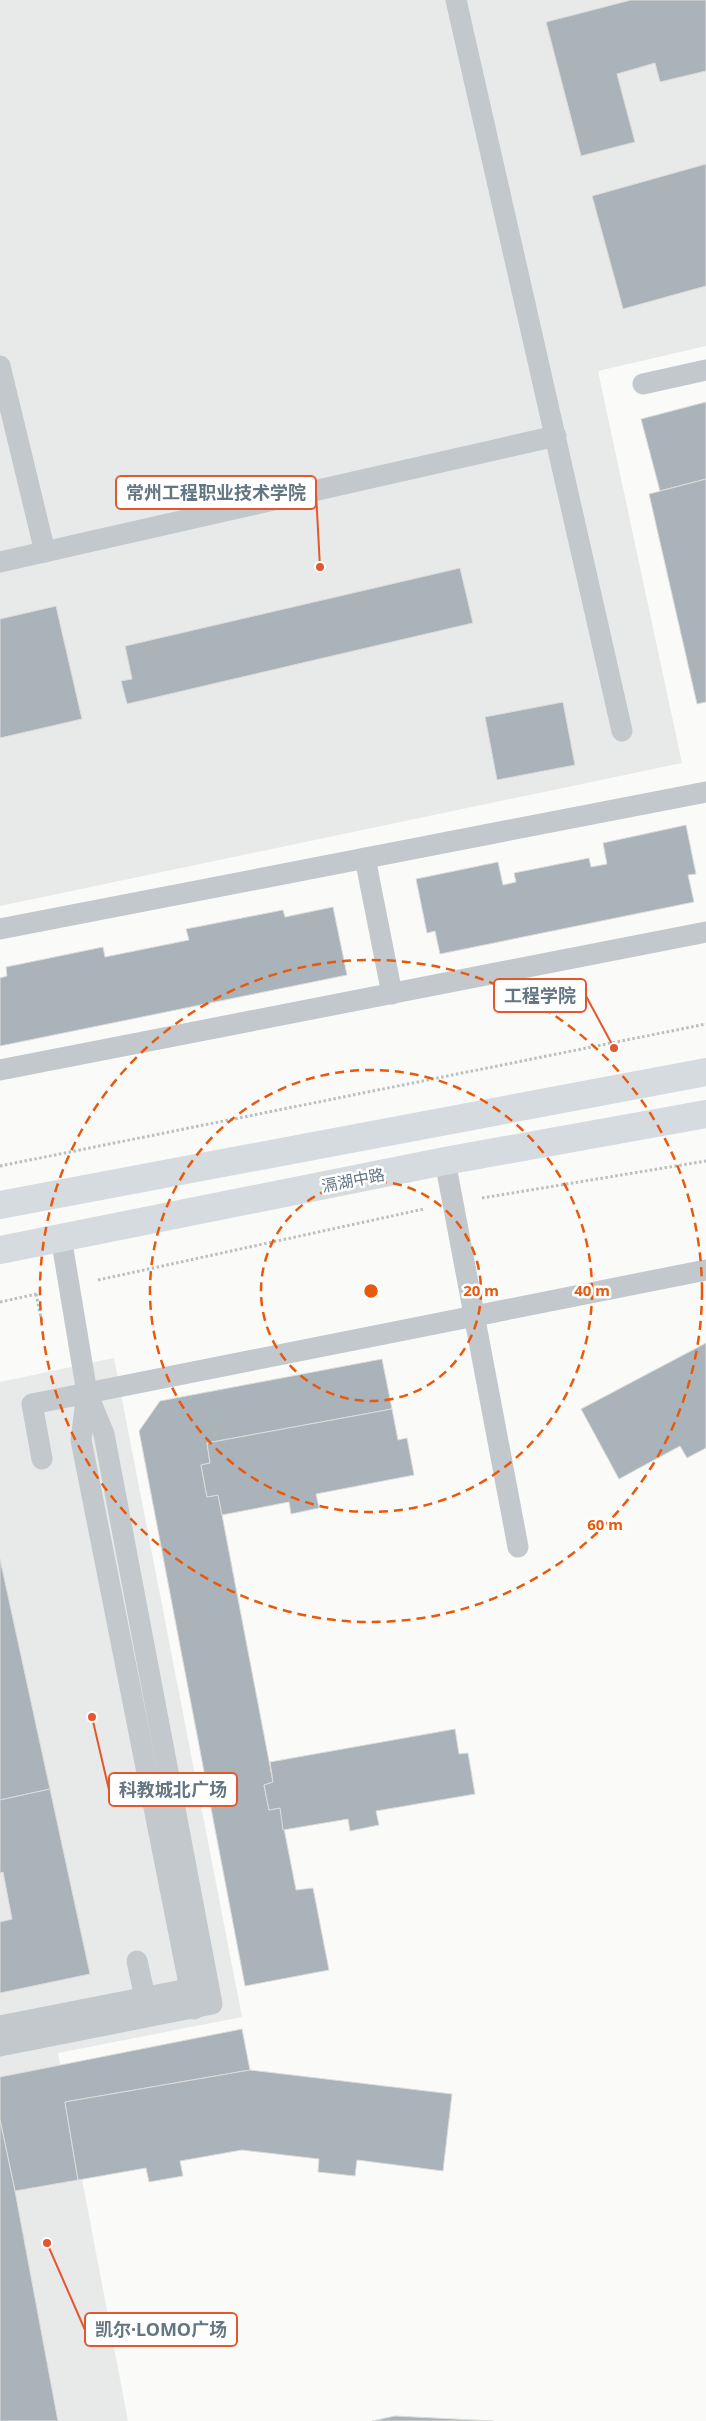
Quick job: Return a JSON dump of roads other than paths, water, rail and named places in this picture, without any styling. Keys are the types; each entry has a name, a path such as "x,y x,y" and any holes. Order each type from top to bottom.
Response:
{"main road":[{"path":"0,1205 706,1072"},
{"name":"滆湖中路","path":"0,1250 444,1161 706,1114"}],"lane":[{"path":"456,0 622,732"},
{"path":"0,366 45,552"},
{"path":"643,384 706,370"},
{"path":"0,562 556,436"},
{"path":"0,928 706,792"},
{"path":"365,858 392,994"},
{"path":"0,1070 706,933"},
{"path":"444,1161 518,1547"},
{"path":"61,1237 87,1393 104,1434 157,1711 197,1994"},
{"path":"42,1459 32,1404 706,1270"},
{"path":"87,1393 81,1440 135,1714 197,1994"},
{"path":"135,1714 157,1711"},
{"path":"137,1961 147,2008"},
{"path":"0,2046 15,2030 147,2008 197,1994"}],"place":[{"name":"常州工程职业技术学院","path":"320,567"},
{"name":"工程学院","path":"614,1048"},
{"name":"科教城北广场","path":"92,1717"},
{"name":"凯尔·LOMO广场","path":"47,2243"}]}
